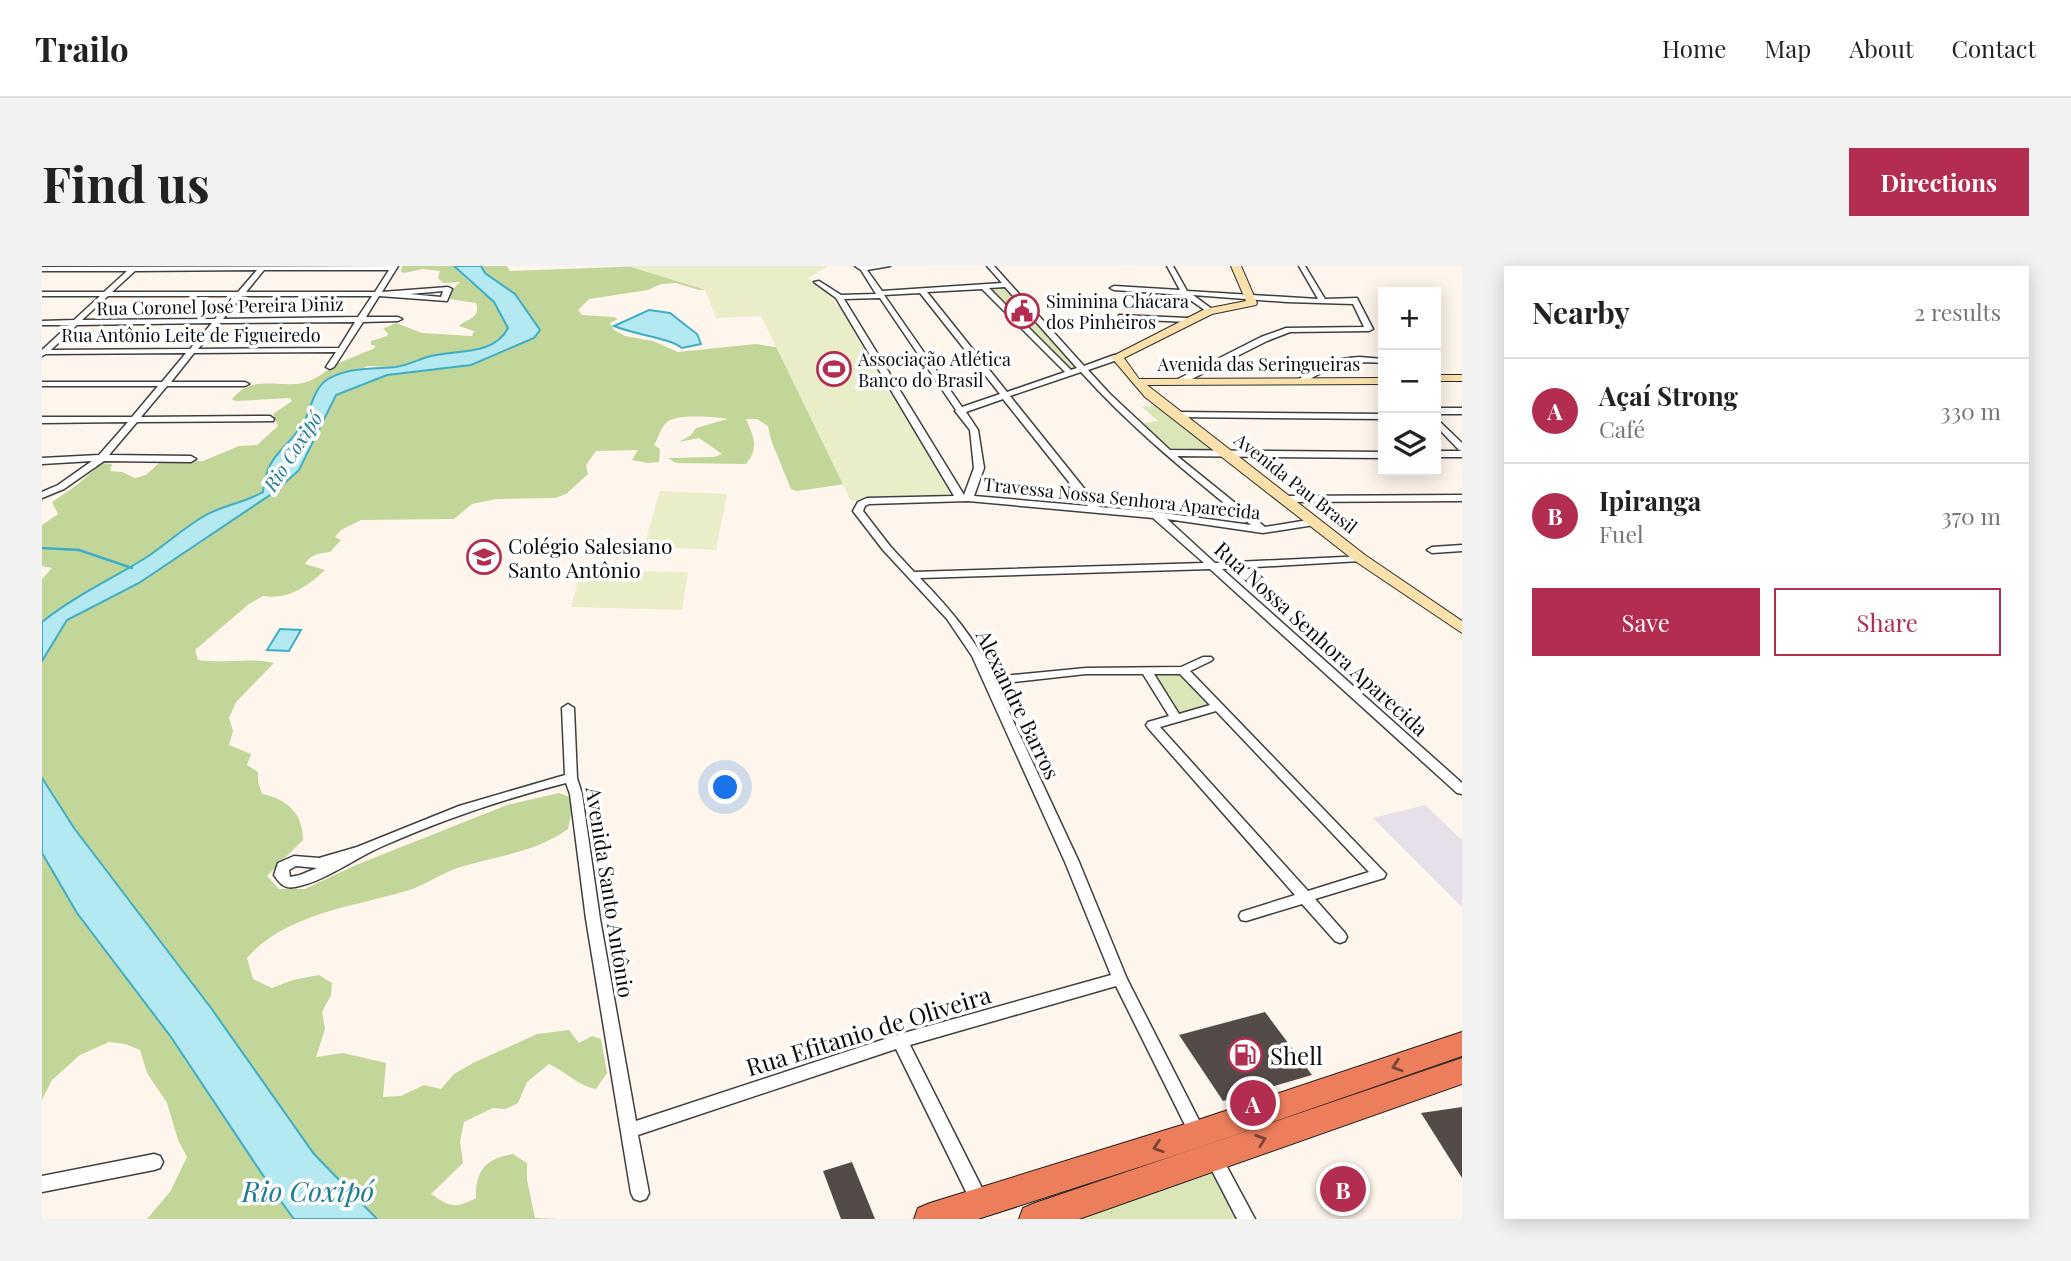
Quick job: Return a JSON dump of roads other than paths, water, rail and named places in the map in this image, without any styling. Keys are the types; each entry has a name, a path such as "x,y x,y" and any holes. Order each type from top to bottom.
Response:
{"highway":[{"path":"1035,1219 1206,1145 1462,1044"},
{"path":"930,1219 1206,1145 1462,1070"}],"street":[{"path":"860,267 887,266"},
{"path":"990,266 1107,396 1168,453 1263,530"},
{"path":"1170,266 1184,292 1209,311"},
{"path":"1236,266 1251,300"},
{"path":"1302,266 1322,300"},
{"path":"43,353 134,267"},
{"path":"42,495 61,487 102,458 263,267"},
{"path":"42,269 394,267 330,367"},
{"path":"860,267 974,430 979,468 964,498"},
{"path":"817,282 839,297 964,498"},
{"path":"839,297 1006,285"},
{"path":"983,286 1071,374"},
{"path":"1114,288 1184,292 1251,300 1354,301 1370,327 1366,330 1289,330 1264,339 1181,381"},
{"path":"42,294 379,294 444,299 448,289 379,294"},
{"path":"922,291 1095,508"},
{"path":"959,411 1117,357 1209,311 1251,300"},
{"path":"1122,317 1188,320"},
{"name":"Rua Coronel José Pereira Diniz","path":"42,323 398,319"},
{"name":"Rua Antônio Leite de Figueiredo","path":"43,353 340,350"},
{"name":"Avenida Pau Brasil","path":"1117,357 1136,382 1314,522 1360,558 1462,628"},
{"path":"1301,382 1328,363 1340,360 1378,360"},
{"path":"1441,378 1462,378"},
{"name":"Avenida das Seringueiras","path":"1136,382 1378,381"},
{"path":"42,384 245,384"},
{"path":"1441,411 1462,411"},
{"path":"1178,415 1378,417"},
{"path":"42,420 270,419"},
{"path":"1441,426 1462,448"},
{"path":"1168,453 1378,454"},
{"path":"1441,454 1462,454"},
{"path":"42,468 59,463 102,458 191,459"},
{"path":"42,461 69,466 76,475"},
{"name":"Travessa Nossa Senhora Aparecida","path":"964,498 1095,508 1263,530 1314,522"},
{"name":"Alexandre Barros","path":"964,498 867,501 859,506 859,513 887,550 914,575 970,641 1072,862 1120,979 1206,1145"},
{"path":"1286,499 1462,498"},
{"name":"Rua Nossa Senhora Aparecida","path":"1156,515 1462,790"},
{"path":"1433,550 1462,548"},
{"path":"914,575 1214,566 1360,558"},
{"path":"989,681 1086,671 1183,670 1207,659"},
{"path":"1146,670 1176,718"},
{"path":"1183,670 1380,874 1246,916"},
{"path":"1218,707 1152,725 1340,937"},
{"path":"568,708 571,778"},
{"name":"Avenida Santo Antônio","path":"358,851 429,822 571,778 576,794 593,919 640,1193"},
{"path":"358,851 299,881 286,882 281,875 283,867 294,861 319,863 358,851"},
{"name":"Rua Efitanio de Oliveira","path":"630,1130 900,1041 1120,979"},
{"path":"900,1041 981,1204"},
{"path":"1206,1145 1246,1219"},
{"path":"42,1184 154,1162"}],"water":[{"name":"Rio Coxipó","path":"454,266 481,266 485,273 515,294 540,330 534,338 471,365 387,375 336,395 299,470 276,491 139,583 67,620 42,661 42,622 80,596 147,557 204,516 263,492 272,461 296,434 315,394 328,379 352,370 396,367 431,356 474,350 502,337 508,328 494,302"},
{"path":"649,310 670,313 697,334 701,344 682,348 669,341 614,326"},
{"path":"280,629 301,630 289,651 267,650"},
{"name":"Rio Coxipó","path":"42,778 74,828 211,1008 314,1154 377,1219 294,1219 171,1037 77,913 42,853"}],"waterway":[{"path":"42,548 79,550 132,568"}],"place":[{"name":"Siminina Chácara dos Pinheiros","path":"1022,311"},
{"name":"Associação Atlética Banco do Brasil","path":"834,369"},
{"name":"Colégio Salesiano Santo Antônio","path":"484,557"},
{"name":"Shell","path":"1245,1055"},
{"name":"Açaí Strong","path":"1253,1103"},
{"name":"Ipiranga","path":"1343,1189"}]}
